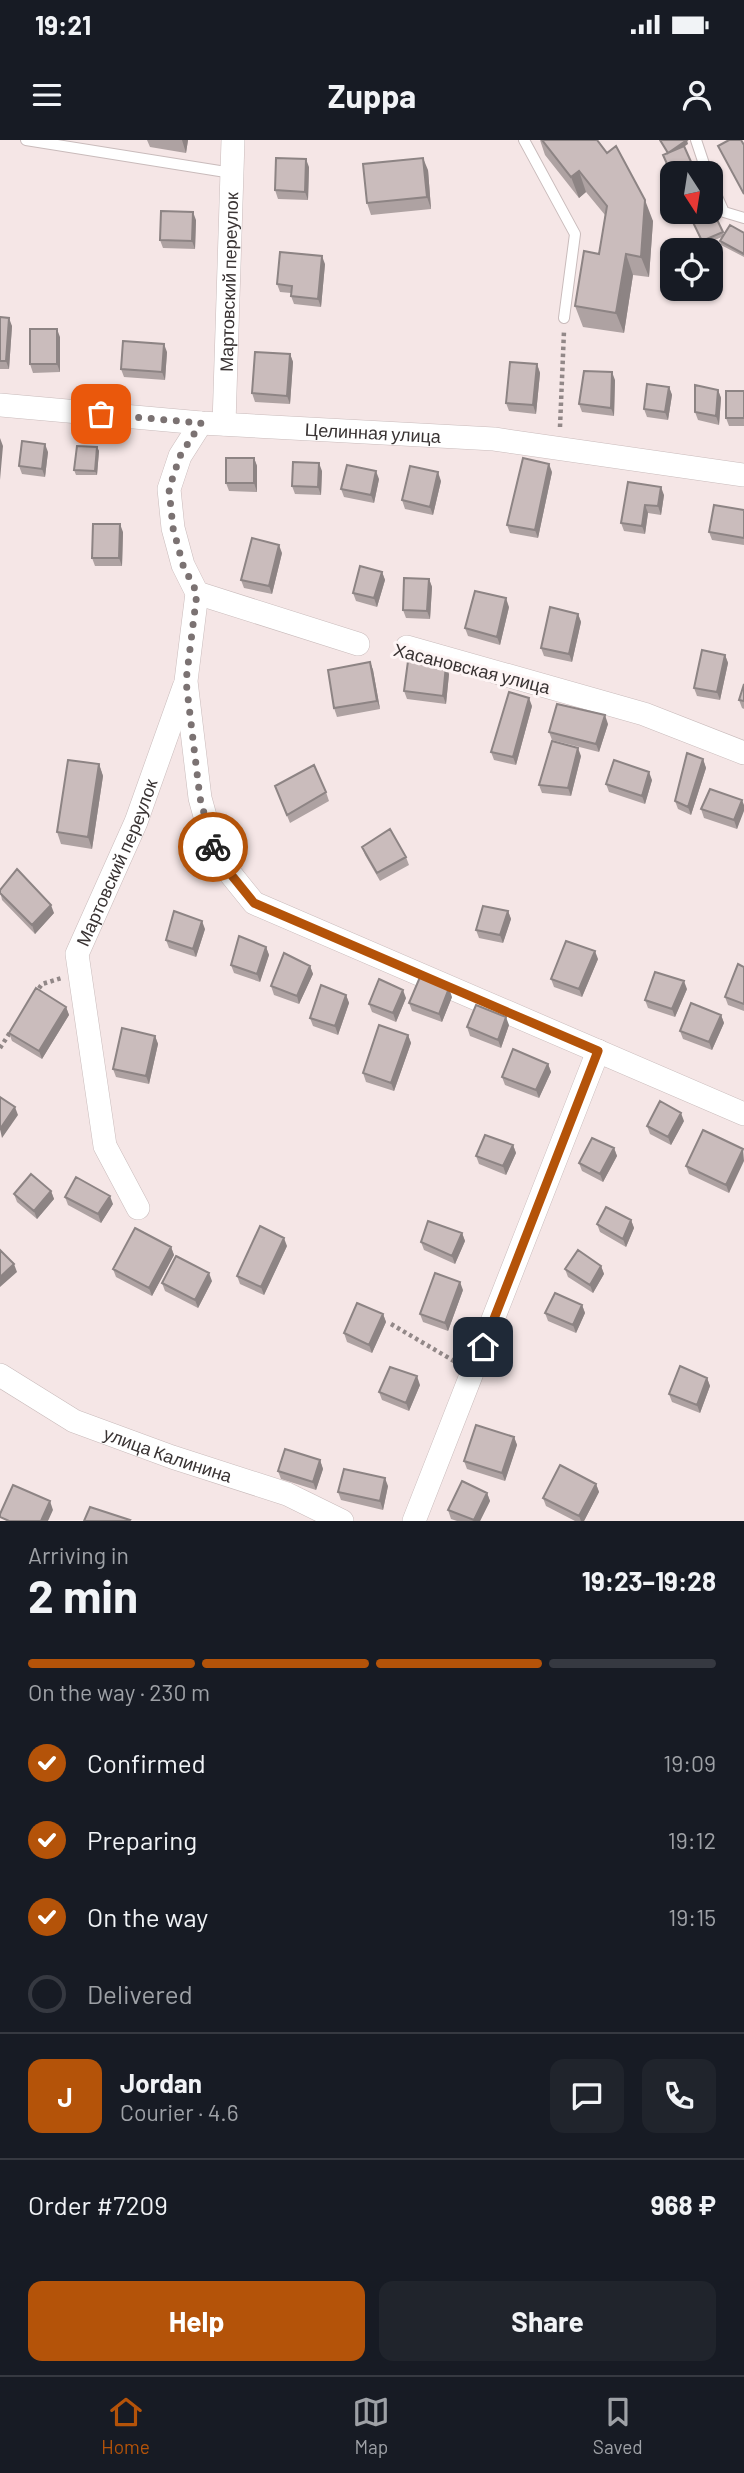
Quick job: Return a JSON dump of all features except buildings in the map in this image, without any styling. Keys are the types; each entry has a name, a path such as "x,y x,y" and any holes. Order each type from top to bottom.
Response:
{"street":[{"name":"Мартовский переулок","path":"213,423 233,140"},
{"name":"Целинная улица","path":"0,405 213,423 494,439 744,475"},
{"path":"213,423 180,456 169,489 173,528 183,565 197,593 358,644"},
{"name":"Мартовский переулок","path":"138,1208 105,1146 77,954 136,822 186,681 197,593"},
{"name":"Хасановская улица","path":"407,647 644,715 744,753"},
{"name":"Мартовский переулок","path":"186,681 200,798 216,856 254,903 598,1051"},
{"path":"414,1521 598,1051 744,1114"},
{"name":"улица Калинина","path":"0,1375 74,1420 172,1457 287,1494 342,1521"}],"lane":[{"path":"26,140 76,144 232,173"},
{"path":"524,140 575,234 564,317"},
{"path":"696,140 703,161"},
{"path":"723,210 744,218"}],"path":[{"path":"559,449 564,317"},
{"path":"28,1005 42,984 80,973"},
{"path":"0,1048 14,1026"},
{"path":"391,1324 473,1371"}],"way so far":[{"path":"101,414 201,423 180,456 169,489 173,528 183,565 197,593 186,681 200,798 213,847"}],"route":[{"path":"213,847 216,856 254,903 598,1051 483,1347"}]}
